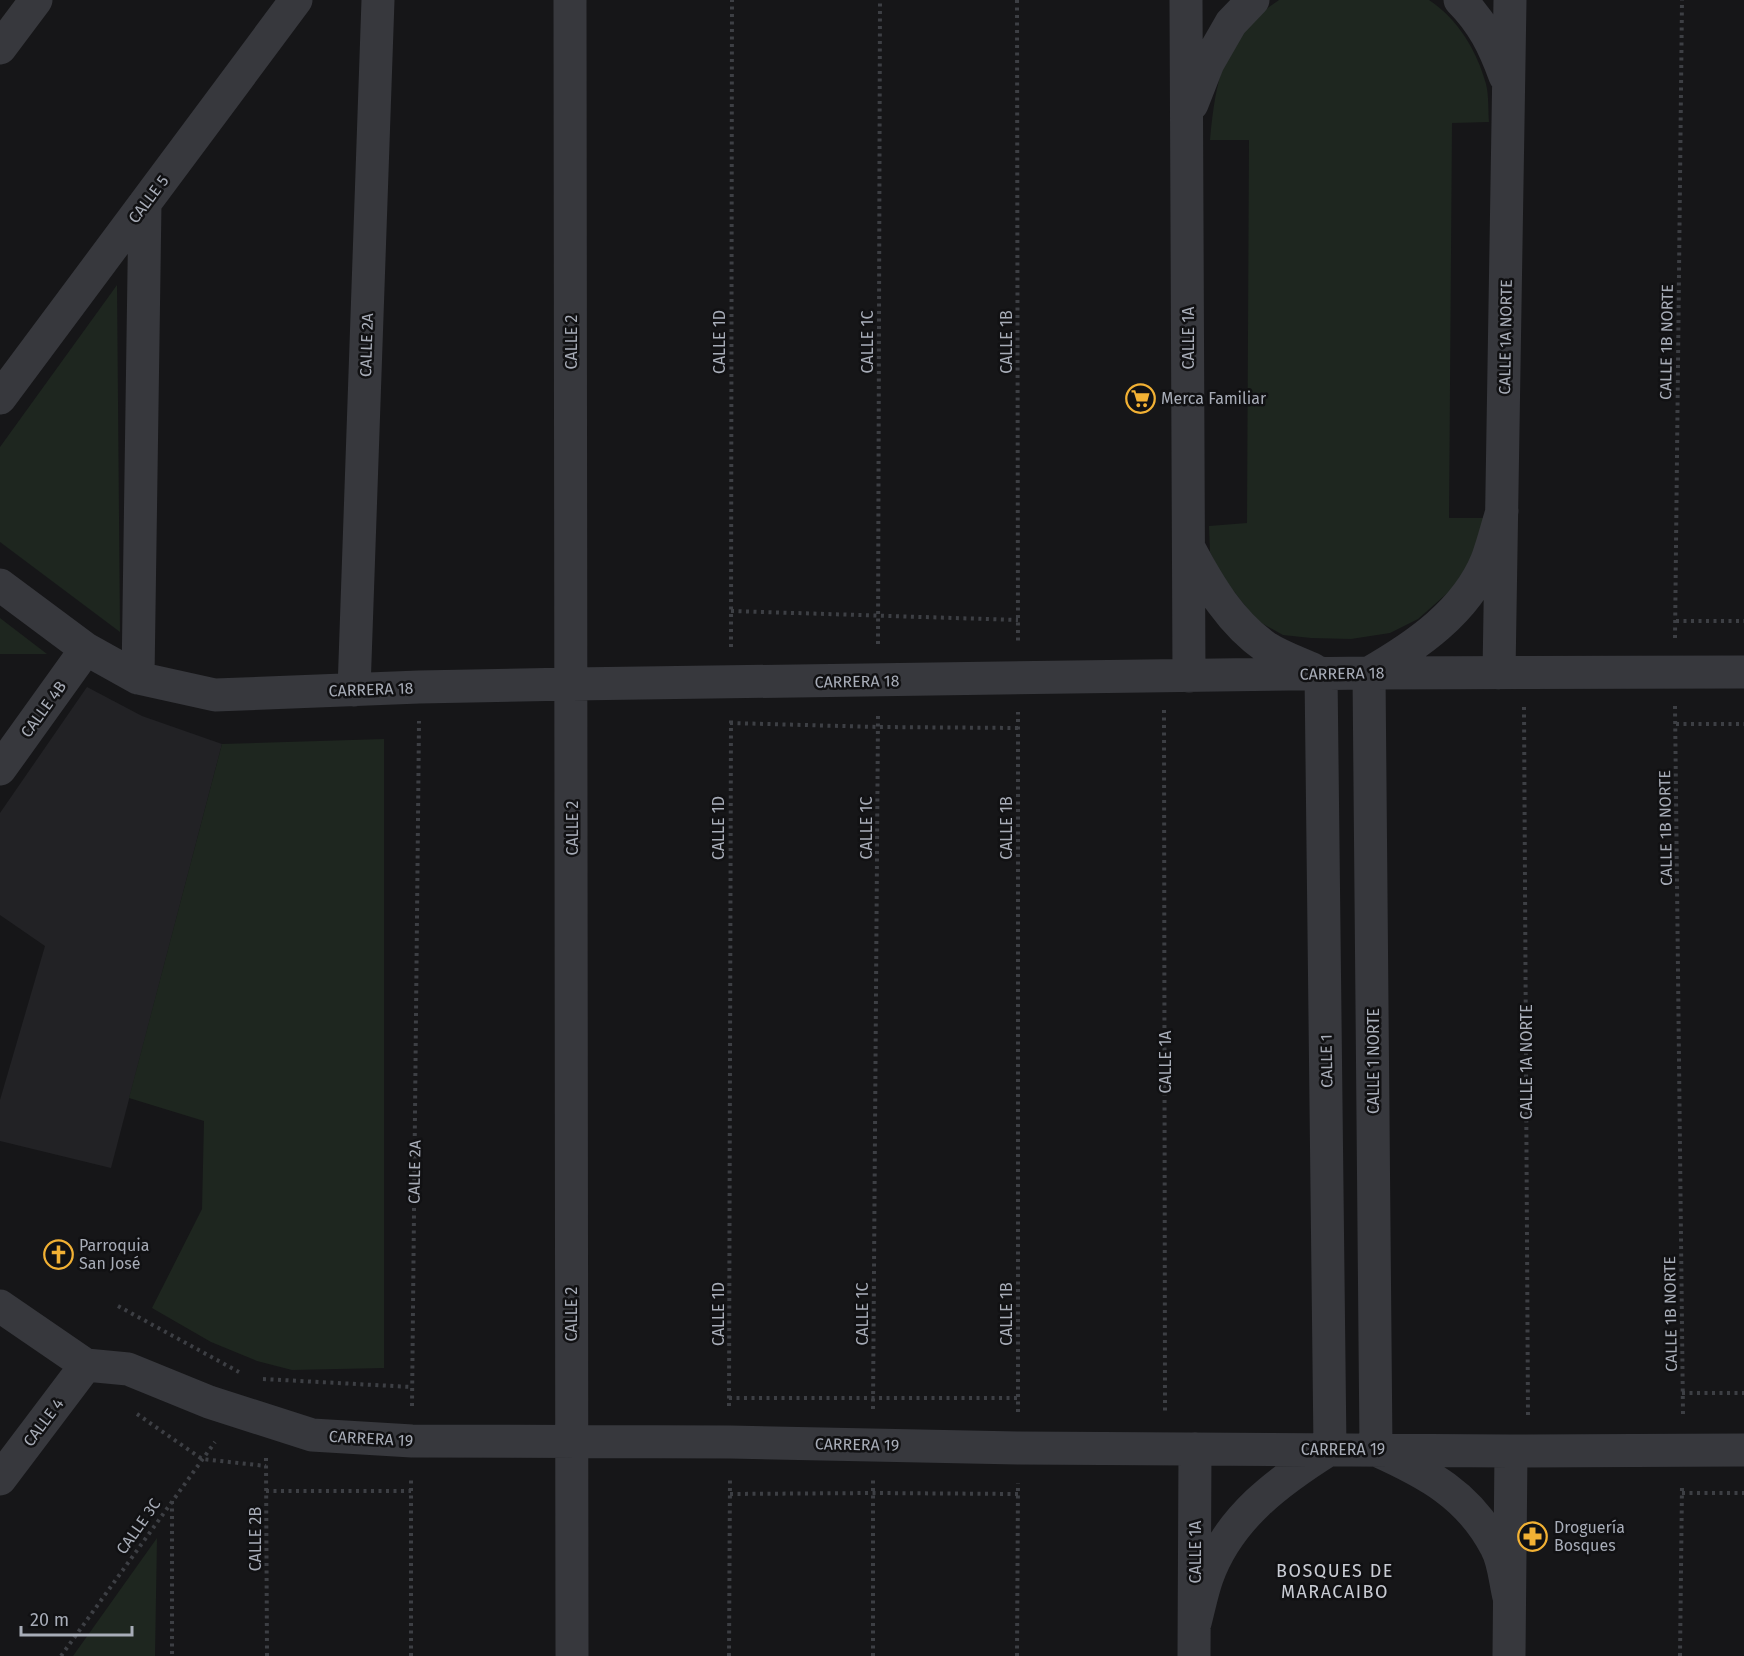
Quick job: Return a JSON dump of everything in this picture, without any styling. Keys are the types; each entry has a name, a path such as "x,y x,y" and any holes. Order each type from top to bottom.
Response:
{"street":[{"path":"0,48 36,0"},
{"name":"CALLE 5","path":"0,398 296,0"},
{"name":"CALLE 2A","path":"354,690 378,0"},
{"name":"CALLE 2","path":"570,0 572,1656"},
{"name":"CALLE 1A","path":"1177,676 1188,547 1186,0"},
{"path":"1187,118 1214,53 1231,23 1253,0"},
{"path":"1460,0 1494,45 1509,86"},
{"name":"CALLE 1A NORTE","path":"1510,0 1502,511 1512,673"},
{"path":"138,678 145,203"},
{"path":"1369,673 1400,655 1432,632 1465,597 1486,561 1502,511"},
{"path":"1188,547 1234,619 1268,648 1321,674"},
{"name":"CARRERA 18","path":"0,585 86,649 138,678 215,695 572,684 1369,673 1744,672"},
{"name":"CALLE 4B","path":"0,770 86,649"},
{"name":"CALLE 1 NORTE","path":"1369,673 1376,1450"},
{"name":"CALLE 1","path":"1321,674 1330,1449"},
{"name":"CARRERA 19","path":"0,1306 86,1365 128,1369 209,1402 312,1434 412,1441 730,1442 1018,1448 1744,1450"},
{"name":"CALLE 4","path":"0,1479 86,1365"},
{"name":"CALLE 1A","path":"1180,1448 1195,1623 1194,1656"},
{"path":"1195,1623 1208,1576 1225,1541 1253,1505 1290,1474 1330,1449"},
{"path":"1376,1450 1420,1470 1452,1492 1476,1517 1497,1549 1509,1597"},
{"path":"1509,1656 1509,1597 1520,1450"}],"path":[{"name":"CALLE 1D","path":"729,1656 732,0"},
{"name":"CALLE 1C","path":"873,1656 880,0"},
{"name":"CALLE 1B","path":"1017,0 1017,1656"},
{"name":"CALLE 1B NORTE","path":"1680,1656 1683,1450 1675,673 1682,0"},
{"path":"731,611 1018,620"},
{"path":"1676,621 1744,621"},
{"name":"CALLE 1A NORTE","path":"1512,673 1520,1450"},
{"name":"CALLE 1A","path":"1177,676 1180,1448"},
{"name":"CALLE 2A","path":"411,1656 419,687"},
{"path":"730,723 1018,728"},
{"path":"1676,724 1744,724"},
{"path":"118,1306 242,1373"},
{"path":"253,1379 412,1387"},
{"path":"1682,1393 1744,1393"},
{"path":"729,1398 1018,1398"},
{"path":"136,1413 202,1459 266,1466"},
{"name":"CALLE 3C","path":"61,1656 202,1459 252,1416"},
{"name":"CALLE 2B","path":"252,1416 266,1466 267,1656"},
{"path":"267,1491 411,1491"},
{"path":"1682,1493 1744,1493"},
{"path":"730,1494 1018,1494"},
{"path":"172,1500 172,1656"}],"shaded area":[{"path":"1279,0 1429,0 1449,16 1472,48 1488,93 1489,122 1452,123 1449,518 1488,518 1475,555 1452,589 1418,619 1390,633 1351,639 1283,635 1256,620 1222,576 1210,552 1209,526 1247,523 1249,140 1210,140 1212,118 1220,78 1234,44 1260,14"},
{"path":"117,285 120,632 0,542 0,447"},
{"path":"0,618 47,654 0,654"},
{"path":"87,687 142,716 222,744 111,1168 0,1141 0,1100 45,946 0,915 0,813"},
{"path":"384,739 384,1368 292,1370 257,1361 211,1342 152,1308 202,1209 204,1121 129,1098 222,744"},
{"path":"157,1538 155,1656 73,1656"}],"place":[{"name":"Merca Familiar","path":"1140,398"},
{"name":"Parroquia San José","path":"58,1254"},
{"name":"Droguería Bosques","path":"1533,1536"}],"district":[{"name":"BOSQUES DE MARACAIBO","path":"1335,1581"}]}
